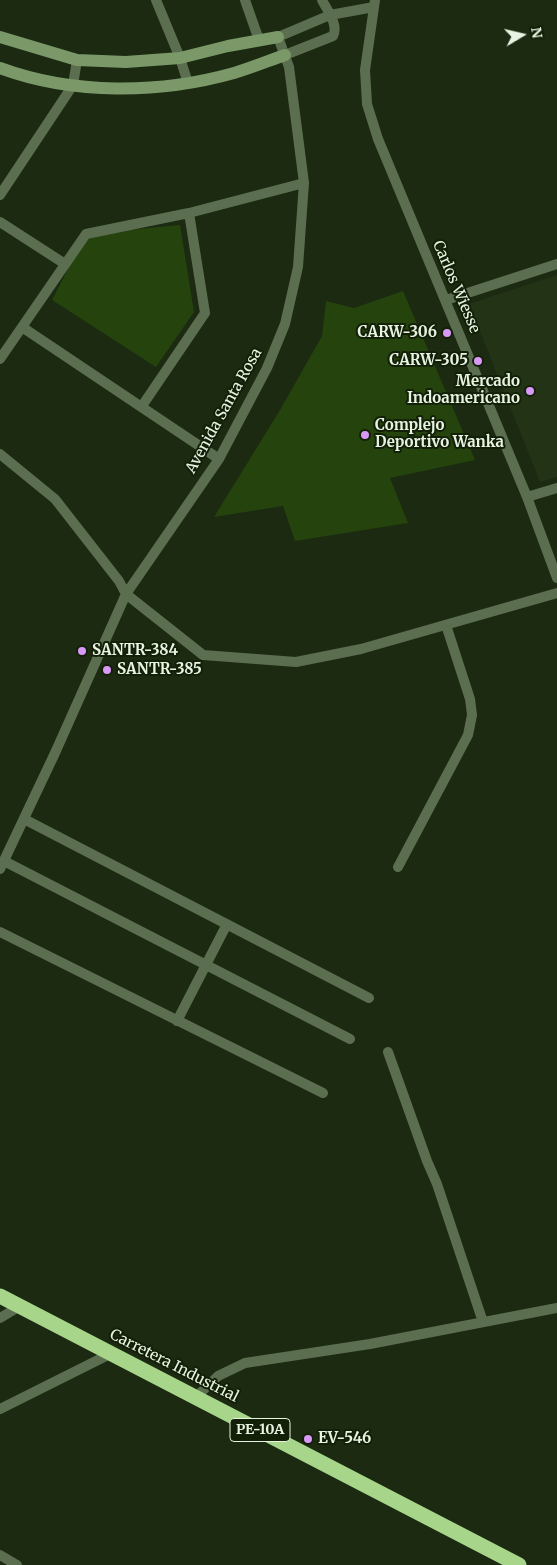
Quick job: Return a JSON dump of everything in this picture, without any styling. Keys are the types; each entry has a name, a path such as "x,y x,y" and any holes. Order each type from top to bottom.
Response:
{"highway":[{"name":"Carretera Industrial","path":"0,1296 519,1565"}],"street":[{"path":"156,0 188,82"},
{"path":"244,0 259,40"},
{"path":"0,68 73,86 126,89 188,82 234,73 333,36 335,32 334,26 322,0"},
{"path":"0,37 77,60 126,62 180,58 278,36 330,16 374,4"},
{"name":"Carlos Wiesse","path":"374,4 365,70 367,104 378,139 527,497 557,578"},
{"name":"Avenida Santa Rosa","path":"2,865 126,594 219,459 267,368 285,324 298,267 304,183 289,67 278,36"},
{"path":"0,195 73,86 77,60"},
{"path":"0,359 86,234 189,213 304,183"},
{"path":"142,406 204,313 189,213"},
{"path":"0,222 65,264"},
{"path":"446,300 557,264"},
{"path":"22,327 219,459"},
{"path":"0,454 55,499 119,581 126,594 203,655 296,662 361,649 557,593"},
{"path":"527,497 557,488"},
{"path":"398,867 468,736 472,722 470,699 446,625"},
{"path":"24,819 370,998"},
{"path":"2,865 206,965 350,1039"},
{"path":"177,1021 227,924"},
{"path":"0,932 323,1093"},
{"path":"388,1052 437,1184 484,1322"},
{"path":"0,1318 20,1306"},
{"path":"196,1397 218,1376 245,1363 370,1344 557,1308"},
{"path":"0,1409 112,1353"},
{"path":"0,1555 16,1565"}],"shaded area":[{"path":"180,225 194,312 156,367 52,300 86,234"},
{"name":"Mercado Indoamericano","path":"557,275 557,477 540,482 469,304"},
{"name":"Complejo Deportivo Wanka","path":"403,291 475,460 390,478 408,523 295,541 283,506 214,517 280,410 322,336 326,301 354,308"}],"place":[{"name":"CARW-306","path":"447,333"},
{"name":"CARW-305","path":"478,361"},
{"name":"Mercado Indoamericano","path":"530,391"},
{"name":"Complejo Deportivo Wanka","path":"365,435"},
{"name":"SANTR-384","path":"82,651"},
{"name":"SANTR-385","path":"107,670"},
{"name":"EV-546","path":"308,1439"}]}
